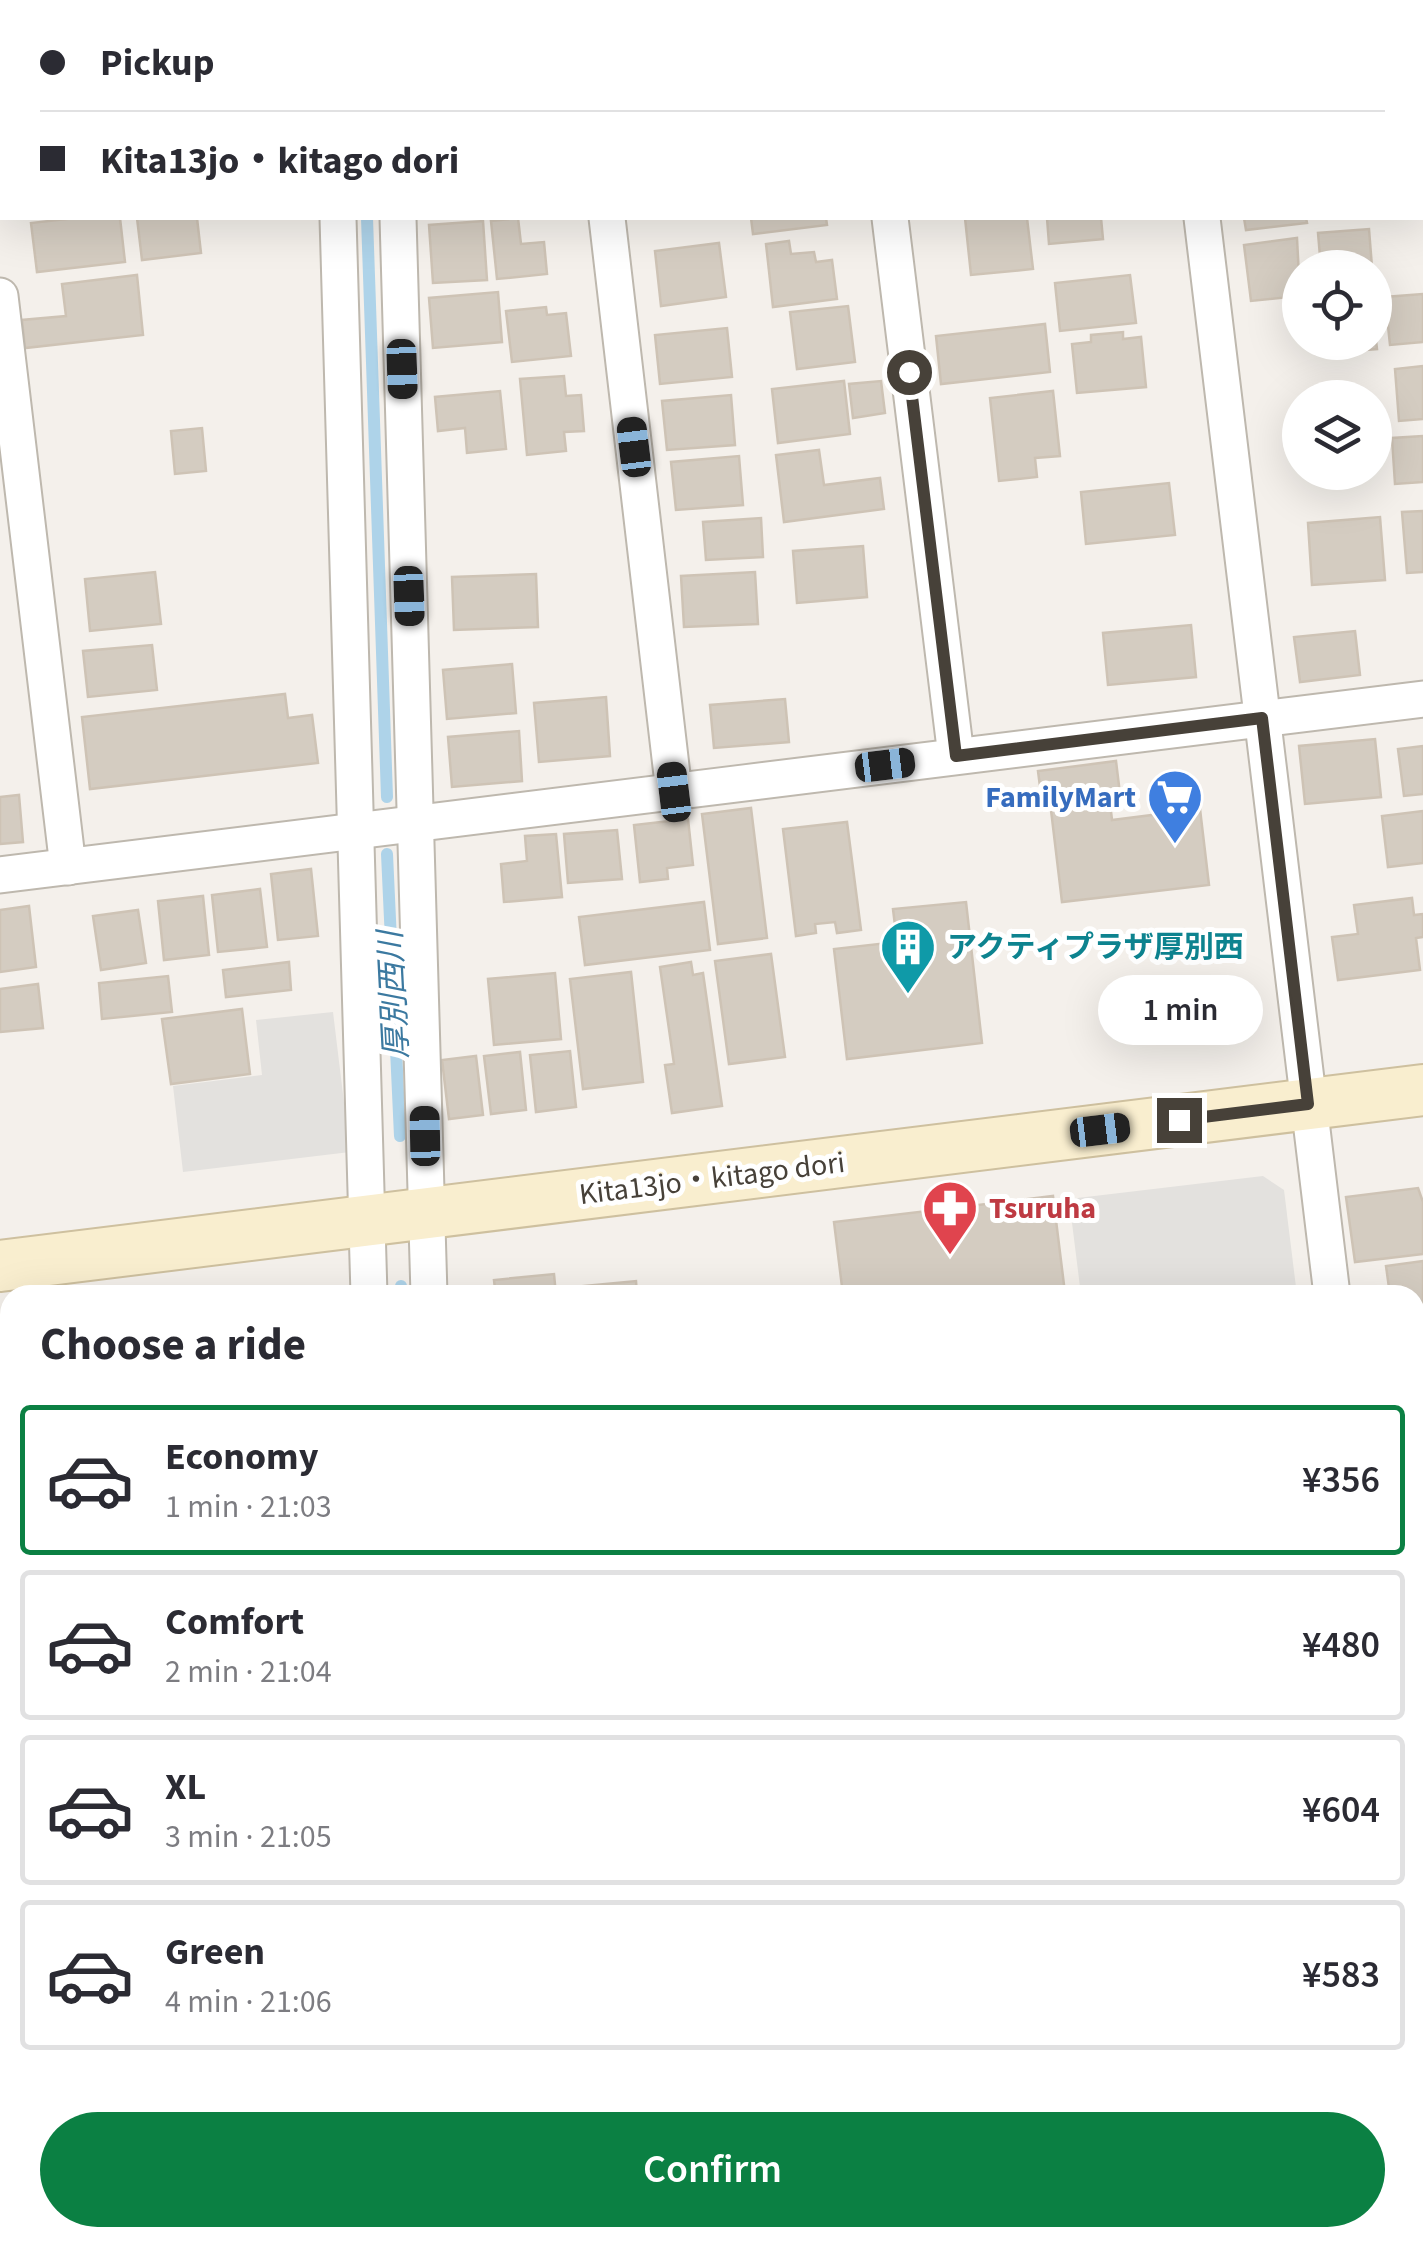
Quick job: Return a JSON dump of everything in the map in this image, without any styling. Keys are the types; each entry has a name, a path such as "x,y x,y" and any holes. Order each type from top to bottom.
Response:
{"main road":[{"name":"Kita13jo・kitago dori","path":"0,1266 1423,1090"}],"street":[{"path":"338,220 369,1285"},
{"path":"398,220 429,1285"},
{"path":"606,220 674,792"},
{"path":"890,220 956,756"},
{"path":"1202,220 1331,1285"},
{"path":"0,296 6,400 68,867"},
{"path":"0,875 1423,700"}],"shaded area":[{"path":"333,1012 350,1152 183,1172 173,1086 262,1075 256,1020"},
{"path":"1263,1176 1284,1190 1296,1285 1080,1285 1069,1199"}],"building":[{"path":"120,220 125,262 37,272 31,223"},
{"path":"137,220 197,220 201,253 142,260"},
{"path":"518,220 521,244 544,242 547,274 497,279 491,221"},
{"path":"751,220 826,220 827,225 753,234"},
{"path":"965,220 1027,220 1033,269 971,275"},
{"path":"1047,220 1101,220 1103,239 1049,244"},
{"path":"1244,220 1307,223 1246,230"},
{"path":"483,221 487,280 433,283 429,225"},
{"path":"1369,229 1371,250 1319,250 1318,233"},
{"path":"1297,238 1298,250 1282,250 1282,298 1251,301 1244,245"},
{"path":"789,241 791,254 814,252 816,262 832,260 837,299 773,307 766,244"},
{"path":"719,243 726,297 661,306 655,251"},
{"path":"137,275 143,335 25,348 22,320 66,316 62,284"},
{"path":"1130,275 1136,323 1060,331 1055,283"},
{"path":"498,292 502,342 433,348 429,298"},
{"path":"1423,294 1423,342 1392,345 1392,296"},
{"path":"848,306 855,362 797,369 790,312"},
{"path":"546,307 547,315 566,313 571,356 512,362 506,311"},
{"path":"1045,324 1050,372 941,384 936,336"},
{"path":"727,328 732,377 660,384 655,335"},
{"path":"1123,332 1123,339 1141,337 1146,387 1077,393 1072,344 1091,342 1091,335"},
{"path":"1423,366 1423,419 1399,421 1395,369"},
{"path":"564,376 566,396 581,395 584,431 564,432 566,451 527,455 520,379"},
{"path":"844,381 850,434 778,443 772,389"},
{"path":"881,381 885,413 853,418 849,384"},
{"path":"500,391 506,449 467,453 465,428 438,431 435,397"},
{"path":"1053,391 1060,456 1035,458 1037,477 999,481 990,398"},
{"path":"731,395 735,445 667,450 662,401"},
{"path":"202,428 206,471 175,474 171,431"},
{"path":"1423,436 1423,482 1395,484 1392,438"},
{"path":"819,450 824,485 880,478 884,509 784,522 776,455"},
{"path":"739,456 743,505 676,510 671,462"},
{"path":"1169,483 1175,535 1086,544 1081,492"},
{"path":"1423,511 1423,572 1407,573 1402,512"},
{"path":"1380,517 1385,580 1312,585 1308,523"},
{"path":"761,518 763,557 706,560 703,522"},
{"path":"863,546 867,597 797,603 793,551"},
{"path":"155,572 161,624 90,631 85,579"},
{"path":"755,572 758,624 684,627 681,576"},
{"path":"536,574 538,627 454,630 452,577"},
{"path":"1191,625 1196,677 1108,685 1103,633"},
{"path":"1355,631 1360,675 1300,682 1294,637"},
{"path":"152,645 157,690 88,697 83,651"},
{"path":"512,664 516,713 447,719 443,670"},
{"path":"285,694 288,718 312,715 318,763 90,789 82,717"},
{"path":"606,697 610,756 539,762 534,703"},
{"path":"785,699 789,742 714,748 710,705"},
{"path":"519,731 522,781 452,787 448,737"},
{"path":"1375,739 1381,797 1305,804 1299,746"},
{"path":"1423,746 1423,794 1404,796 1398,749"},
{"path":"1116,761 1121,802 1110,803 1112,820 1200,809 1209,885 1062,902 1051,810 1043,810 1038,771"},
{"path":"19,795 23,842 0,844 0,797"},
{"path":"751,808 767,938 718,944 702,814"},
{"path":"1423,811 1423,863 1388,867 1382,816"},
{"path":"688,819 693,865 667,868 668,879 640,882 634,825"},
{"path":"847,822 861,930 837,933 835,922 815,924 816,933 796,936 783,829"},
{"path":"617,830 622,879 568,883 564,834"},
{"path":"556,834 562,897 504,902 501,864 527,861 525,836"},
{"path":"311,869 318,936 278,940 271,874"},
{"path":"260,889 267,947 218,952 212,895"},
{"path":"203,896 209,955 164,960 158,901"},
{"path":"1412,898 1414,915 1423,914 1423,937 1416,938 1420,970 1338,980 1332,937 1358,934 1354,905"},
{"path":"704,902 710,950 585,965 579,917"},
{"name":"アクティプラザ厚別西","path":"966,902 982,1043 847,1059 834,949 897,942 893,909"},
{"path":"29,906 36,967 0,972 0,910"},
{"path":"138,910 146,963 101,970 93,916"},
{"path":"771,954 785,1057 729,1064 715,961"},
{"path":"289,962 291,990 226,997 223,970"},
{"path":"691,962 693,975 703,973 722,1106 672,1113 665,1065 674,1064 660,967"},
{"path":"631,972 643,1082 583,1089 570,979"},
{"path":"555,973 561,1039 494,1045 488,979"},
{"path":"168,976 172,1012 102,1019 99,983"},
{"path":"38,984 43,1028 0,1032 0,989"},
{"path":"242,1009 250,1074 171,1084 162,1019"},
{"path":"570,1051 576,1107 536,1112 530,1055"},
{"path":"520,1052 526,1110 491,1114 484,1056"},
{"path":"476,1056 483,1115 449,1119 442,1060"},
{"path":"1418,1188 1423,1202 1423,1254 1355,1262 1346,1197"},
{"name":"Tsuruha","path":"1053,1196 1064,1285 842,1285 834,1222"},
{"path":"1423,1261 1423,1285 1389,1285 1386,1266"},
{"path":"554,1274 555,1285 495,1285 494,1280"},
{"path":"636,1281 636,1285 594,1285"}],"waterway":[{"name":"厚別西川","path":"367,220 387,797"},
{"name":"厚別西川","path":"387,854 400,1136"}],"place":[{"name":"FamilyMart","path":"1175,846"},
{"name":"アクティプラザ厚別西","path":"908,996"},
{"name":"Tsuruha","path":"950,1257"}],"route":[{"path":"909,372 956,756 1262,718 1308,1104 1179,1120"}]}
